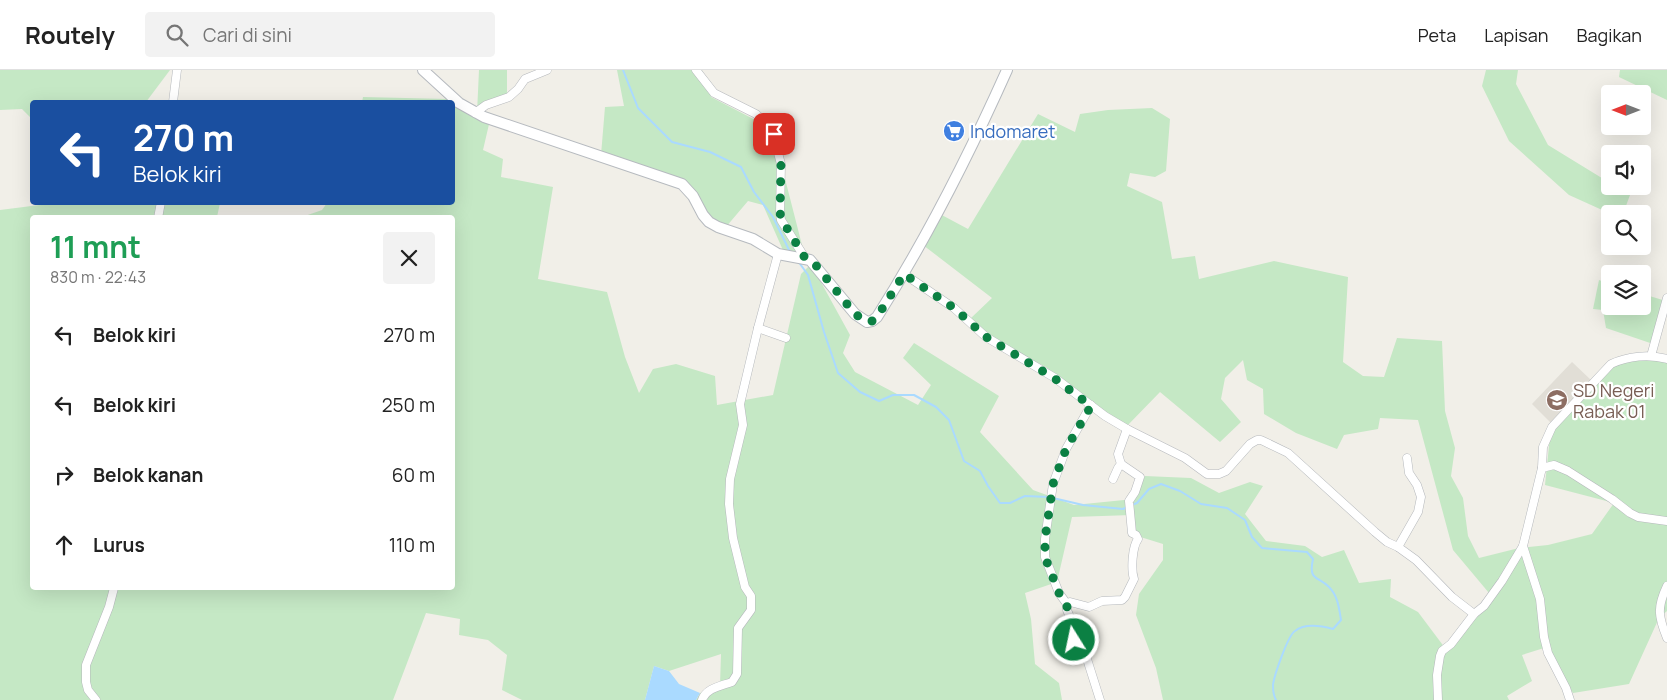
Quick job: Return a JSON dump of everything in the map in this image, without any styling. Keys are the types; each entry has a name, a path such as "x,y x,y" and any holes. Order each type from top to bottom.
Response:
{"main road":[{"path":"423,70 459,103 475,113 682,184 693,196 703,215 718,228 753,239 783,255 803,258 814,263 855,314 867,322 877,317 904,274 979,131 1007,70"}],"street":[{"path":"173,100 177,70"},
{"path":"475,113 486,105 509,97 525,79 547,70"},
{"path":"696,70 714,93 756,114 770,127 774,134 781,164 780,213 803,258"},
{"path":"702,700 704,695 713,688 732,682 737,674 738,628 751,610 751,596 745,587 733,538 729,504 730,479 743,425 740,404 758,328 783,255"},
{"path":"904,274 954,308 986,337 1054,378 1091,406 1127,429 1185,458 1210,475 1226,471 1253,442 1262,440 1288,453 1375,532 1416,560 1452,597 1474,614"},
{"path":"1651,356 1667,298"},
{"path":"758,328 786,338"},
{"path":"1438,700 1437,675 1442,651 1452,644 1474,614 1484,606 1523,546 1542,468 1543,447 1552,427 1605,369 1618,361 1651,356 1667,359"},
{"path":"1091,406 1060,462 1053,484 1045,539 1045,557 1059,593 1067,604 1067,610 1076,632 1074,640 1087,649 1088,660 1100,700"},
{"path":"1067,604 1070,602 1089,608 1102,601 1118,601 1125,597 1134,579 1132,574 1134,551 1138,539 1132,533 1129,509 1130,500 1140,478 1121,464 1118,454 1127,429"},
{"path":"1398,547 1418,512 1421,497 1417,485 1408,473 1407,458"},
{"path":"1114,479 1121,464"},
{"path":"1542,468 1554,465 1568,471 1638,517 1667,521"},
{"path":"1523,546 1540,599 1544,637 1548,654 1566,688 1570,700"},
{"path":"1667,586 1659,606 1661,624 1667,638"},
{"path":"96,700 88,690 86,665 109,608 114,590"}],"shaded area":[{"path":"1572,362 1592,381 1551,423 1532,404"}],"green space":[{"path":"0,70 170,70 148,100 30,100 30,117 22,109 0,110"},
{"path":"479,70 507,70 507,98 477,113"},
{"path":"617,70 702,70 711,97 767,126 780,159 804,253 786,257 763,205 748,201 720,234 701,217 686,185 601,155 605,107 624,106"},
{"path":"1486,70 1518,70 1516,84 1548,145 1601,177 1601,195 1630,195 1626,205 1601,205 1601,209 1569,195 1509,141 1482,86"},
{"path":"1620,70 1667,70 1667,100 1651,92 1651,85 1636,85 1619,77"},
{"path":"363,97 450,100 362,100"},
{"path":"455,102 490,120 483,150 503,159 501,177 553,187 538,279 607,292 625,357 639,393 653,369 676,364 715,376 717,405 773,395 801,274 811,264 850,335 843,353 855,372 918,405 931,385 903,358 914,343 999,396 980,432 1033,490 1074,505 1134,499 1145,476 1191,478 1219,493 1250,482 1263,486 1245,514 1266,541 1305,546 1322,557 1344,550 1359,583 1391,579 1390,597 1418,612 1445,648 1489,593 1453,550 1418,420 1380,418 1378,429 1344,435 1337,449 1296,433 1264,414 1263,389 1247,380 1243,360 1225,378 1221,399 1241,422 1220,442 1160,392 1126,427 1046,367 996,341 971,318 992,298 923,245 938,213 968,229 1038,114 1075,132 1080,114 1108,110 1152,108 1170,119 1166,171 1155,177 1130,173 1127,186 1162,202 1172,259 1195,256 1199,279 1274,261 1348,277 1343,362 1363,376 1384,377 1397,338 1442,341 1445,411 1455,448 1451,476 1463,498 1468,536 1479,558 1519,548 1548,545 1592,534 1614,503 1545,485 1550,436 1594,378 1616,358 1667,360 1667,611 1659,618 1629,684 1573,693 1544,648 1522,655 1532,681 1507,696 1509,700 1163,700 1156,668 1136,615 1139,594 1163,560 1163,544 1134,535 1132,515 1072,517 1057,582 1025,593 1031,619 1035,664 1059,683 1062,700 696,700 700,693 720,685 721,654 669,671 654,666 645,700 522,700 502,690 507,655 488,640 459,635 460,619 426,613 393,700 0,700 0,210 39,205 220,205 217,215 30,215 30,590 455,590 455,215 308,215 322,210 326,205 455,205"},
{"path":"1599,280 1601,281 1601,310 1593,309"},
{"path":"1651,296 1666,301 1656,345 1606,328 1604,315 1651,315"}],"water":[{"path":"654,666 669,671 679,684 700,693 696,700 645,700"}],"waterway":[{"path":"623,70 638,108 672,142 710,152 741,167 754,192 773,217 790,252"},
{"path":"798,261 808,275 838,373 860,392 879,401 893,395 914,395 936,407 949,420 964,461 980,471 1000,503 1010,503 1025,496 1049,497"},
{"path":"1132,505 1137,503 1149,489 1161,484 1180,491 1201,504 1227,508 1245,520 1252,537 1262,548 1307,552 1313,559 1313,575 1329,587 1334,594 1338,602 1341,620 1333,629 1309,626 1299,628 1292,634 1274,680 1273,691 1276,700"},
{"path":"1053,498 1083,505 1123,509 1127,507"}],"place":[{"name":"Indomaret","path":"954,131"},
{"name":"SD Negeri Rabak 01","path":"1557,400"}],"route":[{"path":"774,134 781,164 780,213 786,229 805,258 814,263 855,314 867,322 877,317 904,274 954,308 986,337 1054,378 1086,400 1091,406 1060,462 1053,484 1045,539 1045,557 1059,593 1067,604 1067,610 1076,632 1074,640"}]}
